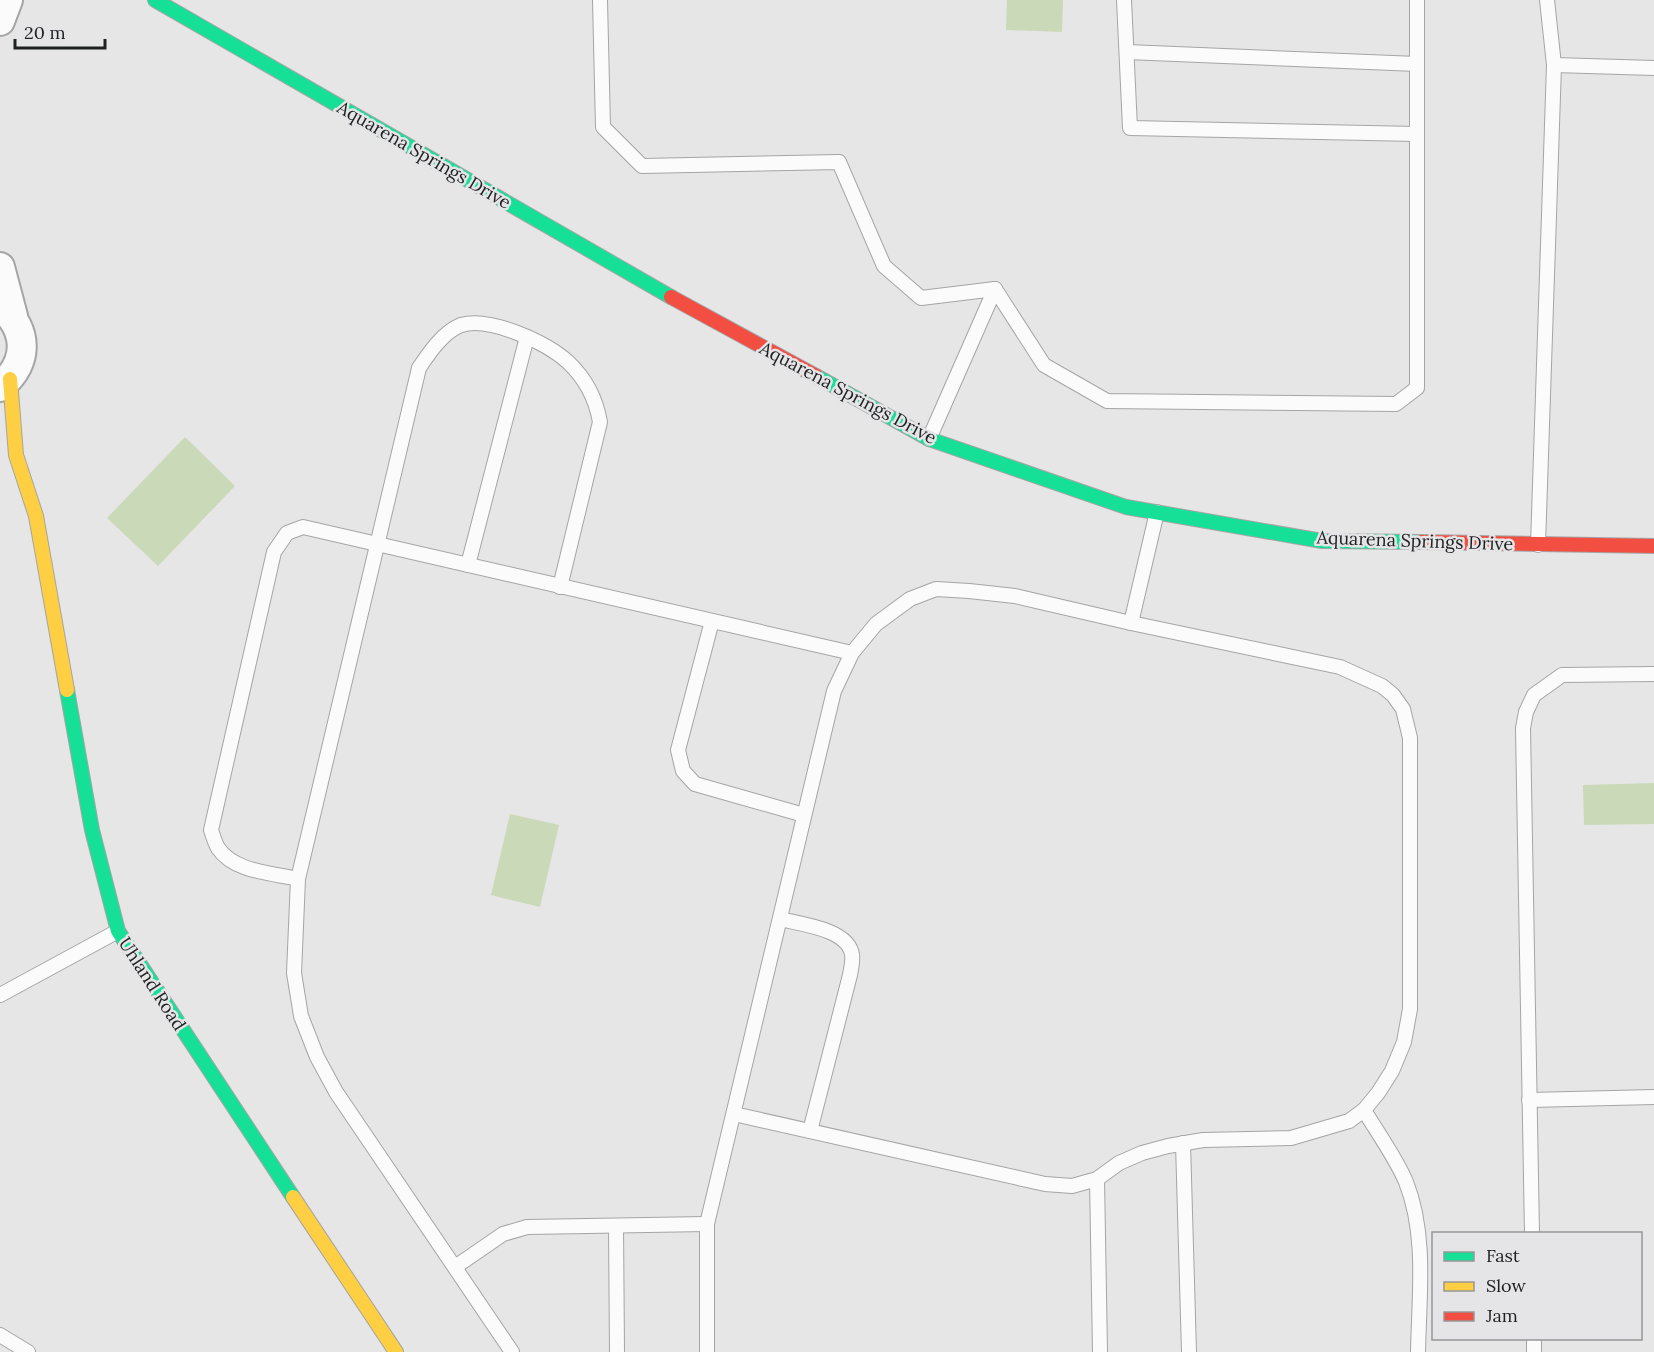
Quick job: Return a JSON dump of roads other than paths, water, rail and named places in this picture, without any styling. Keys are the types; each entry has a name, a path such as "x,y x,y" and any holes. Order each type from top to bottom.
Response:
{"street":[{"path":"0,21 8,0"},
{"name":"Aquarena Springs Drive","path":"155,0 668,295 929,439 1126,507 1322,541 1654,546"},
{"path":"0,267 7,310 20,332 22,348 18,365 5,383"},
{"name":"Uhland Road","path":"5,383 8,446 36,516 92,830 118,931 391,1351"}],"lane":[{"path":"600,0 603,127 642,166 839,162 884,266 907,287 921,298 995,289"},
{"path":"1124,0 1130,128 1417,134"},
{"path":"995,289 1044,364 1107,401 1396,404 1417,388 1417,0"},
{"path":"1538,545 1554,65 1547,0"},
{"path":"1126,52 1417,64"},
{"path":"1554,65 1654,68"},
{"path":"929,439 995,289"},
{"path":"512,1352 336,1092 317,1057 301,1016 294,973 298,879 419,368 443,337 461,325 500,326 527,337 567,362 585,382 597,404 600,422 560,587"},
{"path":"468,565 527,337"},
{"path":"1131,624 1157,512"},
{"path":"298,879 249,868 228,859 217,846 211,830 274,552 287,533 303,527 852,653"},
{"path":"707,1352 707,1224 834,691 852,653 876,624 910,599 936,589 1015,596 1131,624 1340,667 1382,686 1393,695 1403,709 1410,738 1410,1010 1404,1042 1392,1071 1364,1110 1349,1121 1291,1138 1203,1140 1183,1143 1142,1153 1119,1163 1097,1179 1072,1186 1045,1184 734,1114"},
{"path":"712,621 678,750 683,771 695,784 804,815"},
{"path":"1532,1232 1523,728 1526,712 1534,695 1546,684 1562,675 1654,674"},
{"path":"780,919 836,933 847,944 852,954 850,975 810,1131"},
{"path":"0,995 118,931"},
{"path":"1530,1100 1654,1097"},
{"path":"1364,1110 1406,1181 1417,1218 1418,1352"},
{"path":"1183,1143 1189,1352"},
{"path":"1097,1179 1100,1352"},
{"path":"454,1267 503,1234 527,1227 707,1224"},
{"path":"616,1226 617,1352"},
{"path":"0,1335 28,1352"}]}
